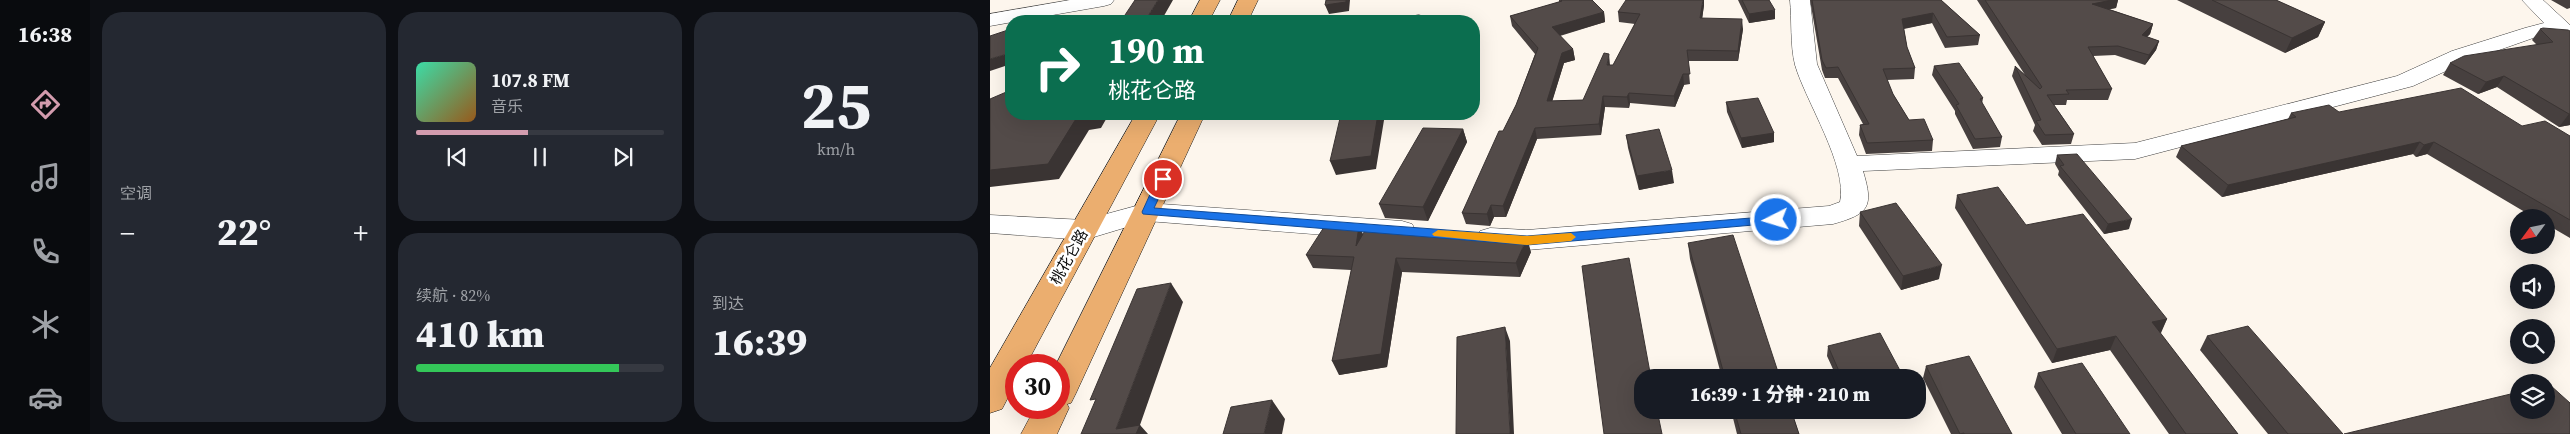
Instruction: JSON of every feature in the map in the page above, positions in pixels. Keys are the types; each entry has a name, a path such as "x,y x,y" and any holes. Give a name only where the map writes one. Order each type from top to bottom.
{"main road":[{"path":"1202,15 1210,0"},
{"path":"1241,15 1248,0"},
{"name":"桃花仑路","path":"990,399 1145,120"},
{"path":"1070,370 1191,120"},
{"path":"1039,434 1046,419"}],"street":[{"path":"1018,15 1104,0"},
{"path":"1469,236 1527,240 1833,215 1852,207 1856,191 1848,164 1806,64 1800,0"},
{"path":"2532,0 2564,32"},
{"path":"990,20 1005,17"},
{"path":"1848,164 2135,151 2405,81 2460,56 2532,32 2564,32"},
{"path":"990,224 1084,230 1147,212 1430,233"}],"building":[{"path":"1135,0 1158,0 1149,15 1125,15"},
{"path":"1326,0 1346,0 1346,2 1325,5"},
{"path":"1561,0 1592,0 1604,12 1552,27 1573,49 1562,53 1547,101 1583,100 1604,53 1609,54 1607,65 1613,65 1640,14 1618,12 1626,0 1703,0 1700,18 1742,19 1738,51 1687,50 1690,74 1683,74 1674,96 1629,93 1627,97 1603,96 1599,124 1535,128 1503,206 1491,205 1487,214 1462,213 1499,131 1503,131 1516,105 1538,48 1510,16"},
{"path":"1742,0 1769,0 1775,10 1749,14"},
{"path":"1812,0 1941,0 1980,35 1947,37 1933,13 1902,19 1907,47 1915,68 1883,69 1893,94 1909,120 1924,119 1933,140 1867,143 1860,125 1869,124 1838,67 1826,68 1822,60"},
{"path":"1985,0 2112,0 2092,4 2153,24 2142,35 2159,41 2149,55 2118,46 2088,47 2112,89 2066,90 2069,94 2047,95 2074,134 2045,135 2036,121 2041,120 2015,66 2040,89 2042,87"},
{"path":"2212,0 2276,0 2325,22 2292,38"},
{"path":"2540,29 2570,31 2570,114 2504,76 2486,82 2450,63 2464,56 2553,42"},
{"path":"1005,31 1005,55 990,59 990,36"},
{"path":"1959,63 1983,98 1980,99 2002,137 1975,139 1956,105 1959,104 1934,66"},
{"path":"2461,88 2522,126 2545,121 2570,136 2570,220 2555,211 2555,209 2551,209 2434,142 2424,145 2420,142 2228,185 2181,146 2296,117 2291,113 2329,105 2339,112"},
{"path":"1005,93 1005,120 1075,120 1048,164 990,170 990,99"},
{"path":"1758,98 1774,133 1741,138 1726,102"},
{"path":"1340,120 1377,120 1371,156 1330,161"},
{"path":"1423,128 1463,129 1423,207 1379,204"},
{"path":"1659,129 1672,170 1637,176 1626,135"},
{"path":"2077,154 2132,219 2108,224 2060,166 2064,165 2057,155"},
{"path":"1998,187 2026,225 2083,214 2167,319 2152,322 2238,434 2186,434 2116,336 2057,349 1957,195"},
{"path":"1896,203 1942,265 1903,276 1860,212"},
{"path":"1326,224 1359,226 1356,246 1367,227 1527,238 1516,263 1396,258 1381,354 1332,361 1354,257 1306,255"},
{"path":"1733,235 1777,369 1723,369 1688,243"},
{"path":"1629,258 1649,369 1634,369 1634,419 1659,419 1662,434 1604,434 1582,266"},
{"path":"1171,283 1116,429 1140,425 1136,434 1081,434 1096,399 1090,400 1137,289"},
{"path":"2248,326 2343,434 2288,434 2207,336"},
{"path":"1505,327 1510,434 1456,434 1457,337"},
{"path":"1880,333 1899,369 1838,369 1828,346"},
{"path":"1969,356 2012,434 1960,434 1926,366"},
{"path":"2082,363 2130,434 2076,434 2038,373"},
{"path":"2555,390 2570,403 2570,434 2344,434 2510,394 2510,419 2555,419"},
{"path":"1272,400 1264,434 1223,434 1231,407"},
{"path":"1737,419 1794,419 1799,434 1741,434"}],"slow traffic":[{"path":"1438,234 1527,240 1571,237"}],"route":[{"path":"1163,179 1147,212 1527,240 1776,220"}]}
